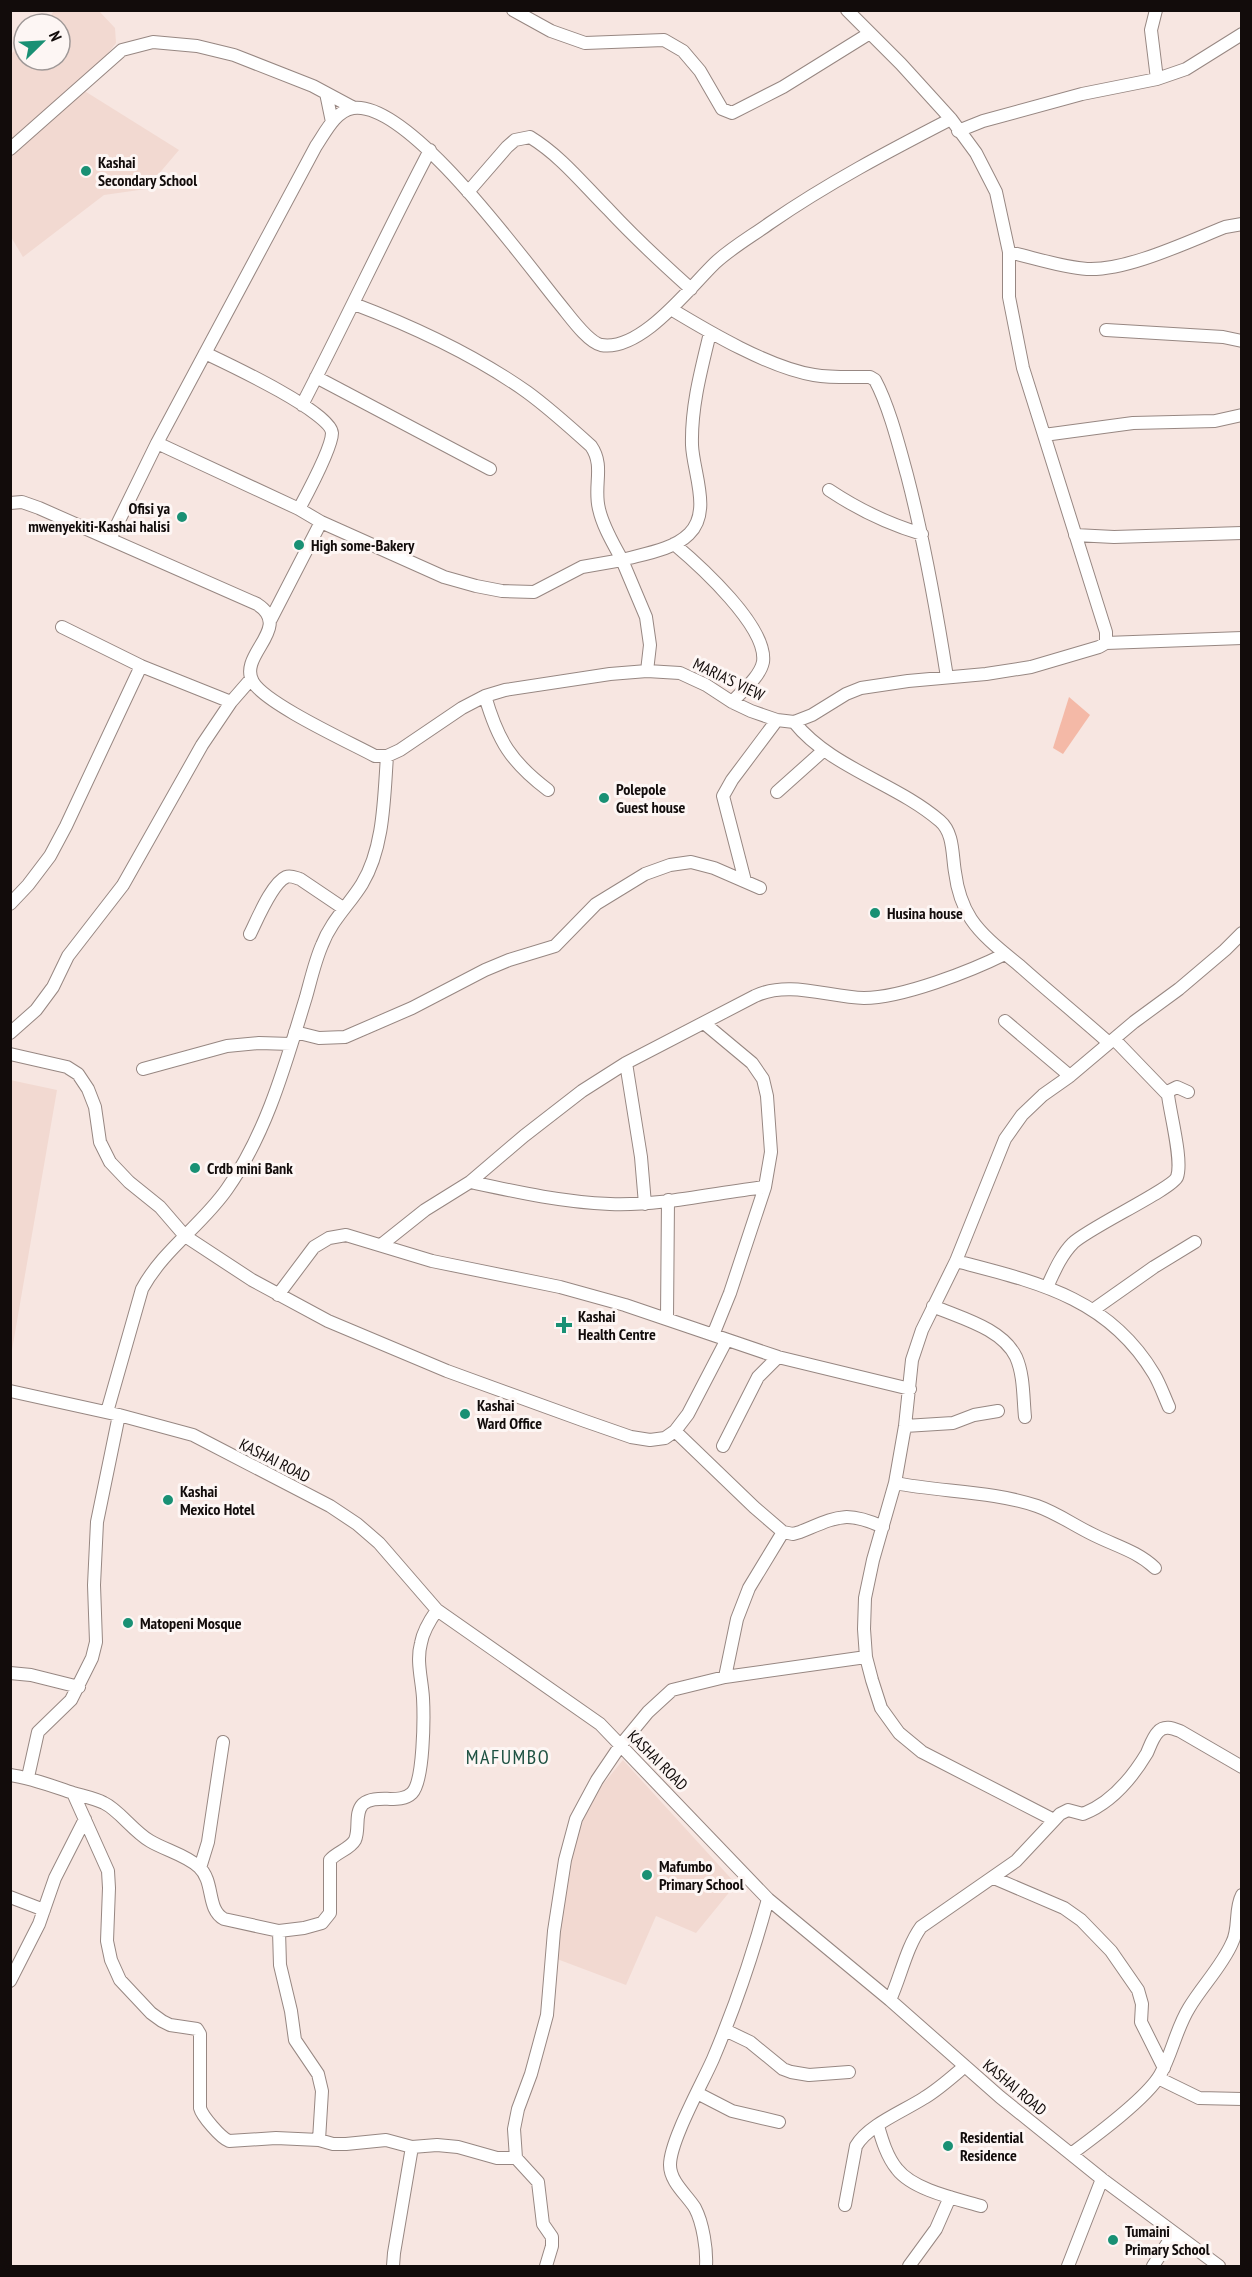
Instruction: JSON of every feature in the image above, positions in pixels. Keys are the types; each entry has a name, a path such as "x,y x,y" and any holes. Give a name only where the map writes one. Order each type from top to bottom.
{"street":[{"path":"513,10 551,31 585,43 664,40 683,51 700,71 722,109 732,113 783,87 870,33"},
{"path":"847,10 951,119 976,153 996,192 1010,252 1009,297 1023,368 1106,632 1106,643"},
{"path":"1156,10 1151,30 1157,79"},
{"path":"958,130 1082,94 1157,79 1186,69 1242,34"},
{"path":"10,149 122,50 153,42 197,46 234,55 274,69 354,108 371,111 398,126 430,150 468,192 583,332 599,345 617,345 640,335 671,309 717,262 786,212 871,161 951,119"},
{"path":"326,93 332,123"},
{"path":"110,539 157,443 316,146 332,123 344,112 354,108"},
{"path":"468,192 507,147 515,140 530,137 543,145 575,173 654,256 691,289"},
{"path":"302,405 354,304 375,255 430,150"},
{"path":"1010,252 1088,269 1106,268 1126,264 1225,227 1242,224"},
{"path":"354,304 414,328 496,372 527,392 591,446 597,454 599,463 598,506 603,523 646,617 650,645 647,671"},
{"path":"671,309 710,333 795,371 816,376 870,377 875,380 900,449 922,534 932,578 947,677"},
{"path":"1106,330 1223,337 1242,341"},
{"path":"157,443 299,509 321,522 444,577 502,591 534,592 582,567 621,560 674,544 689,534 697,523 701,503 692,448 692,422 710,333"},
{"path":"205,353 302,405 328,423 332,435 299,509"},
{"path":"316,378 490,469"},
{"path":"1044,435 1133,423 1215,421 1242,415"},
{"path":"829,490 890,525 922,534"},
{"path":"10,503 22,502 39,508 257,604 267,611 271,619"},
{"path":"28,1777 38,1732 72,1700 92,1658 96,1642 94,1585 97,1522 113,1413 142,1289 151,1272 227,1190 253,1147 293,1038 322,944 343,908 361,886 376,850 387,756 375,756 296,715 257,688 251,679 250,667 271,619 321,522"},
{"path":"1075,535 1114,537 1242,533"},
{"path":"674,544 698,563 737,606 750,624 763,651 763,663 760,670 732,702"},
{"path":"62,627 141,666 231,702"},
{"path":"1047,1287 1059,1263 1073,1243 1177,1179 1176,1144 1168,1095 1112,1041 1005,954 971,919 961,898 955,874 950,835 941,821 866,773 824,750 807,738 794,722 812,715 846,694 861,688 1031,667 1106,643 1242,638"},
{"path":"10,904 28,885 55,846 141,666"},
{"name":"MARIA'S VIEW","path":"387,756 485,696 505,690 610,674 647,671 680,674 706,685 732,702 777,720 794,722"},
{"path":"10,1033 36,1010 53,987 68,956 123,885 202,745 231,702 251,679"},
{"path":"485,696 498,734 508,752 519,766 548,790"},
{"path":"745,881 723,796 732,780 777,720"},
{"path":"777,792 824,750"},
{"path":"143,1069 227,1046 293,1038 345,1037 412,1008 485,970 555,946 596,904 645,874 670,865 691,861 714,868 760,888"},
{"path":"250,934 265,904 279,883 286,877 293,876 300,879 343,908"},
{"path":"1054,1820 922,1752 899,1733 881,1708 866,1657 864,1629 866,1598 895,1483 905,1426 912,1360 922,1330 956,1261 1005,1139 1022,1115 1042,1095 1070,1076 1179,989 1242,933"},
{"path":"381,1245 425,1210 470,1182 582,1090 626,1063 767,990 784,988 849,997 877,997 977,968 1005,954"},
{"path":"1005,1021 1070,1076"},
{"path":"704,1023 752,1063 763,1079 767,1096 771,1152 765,1188 730,1293 713,1335"},
{"path":"10,1054 66,1067 78,1074 88,1089 95,1107 100,1143 110,1162 129,1182 160,1207 185,1236 278,1295 328,1321 488,1387 631,1437 650,1440 665,1438 675,1431 688,1414 726,1341"},
{"path":"626,1063 641,1156 645,1204"},
{"path":"1168,1095 1169,1091 1177,1087 1188,1092"},
{"path":"470,1182 550,1199 611,1204 645,1204 765,1188"},
{"path":"667,1318 668,1200"},
{"path":"278,1295 305,1257 319,1242 346,1235 432,1261 560,1287 667,1318 726,1341 778,1357 910,1389"},
{"path":"1093,1310 1154,1267 1195,1242"},
{"path":"956,1261 1047,1287 1072,1297 1093,1310 1108,1321 1142,1358 1154,1374 1169,1407"},
{"path":"933,1306 983,1328 1008,1345 1016,1357 1022,1376 1025,1417"},
{"path":"723,1446 758,1377 778,1357"},
{"name":"KASHAI ROAD","path":"10,1391 113,1413 193,1435 330,1506 357,1524 379,1543 437,1610 600,1724 768,1899 1071,2154 1219,2266"},
{"path":"905,1426 953,1423 974,1415 998,1412"},
{"path":"675,1431 783,1532 793,1534 844,1516 863,1518 883,1527"},
{"path":"895,1483 1038,1506 1095,1536 1137,1553 1155,1568"},
{"path":"725,1677 736,1619 749,1588 783,1532"},
{"path":"10,1775 28,1777 104,1803 146,1839 167,1851 188,1859 200,1868 211,1888 214,1909 217,1915 225,1919 279,1931 322,1923 330,1913 330,1860 346,1849 355,1839 358,1816 364,1803 406,1797 413,1793 418,1780 422,1757 423,1698 419,1665 420,1644 437,1610"},
{"path":"546,2266 552,2246 552,2237 543,2224 538,2182 516,2158 514,2128 547,2015 554,1931 565,1860 576,1819 597,1780 620,1746 648,1712 672,1690 725,1677 866,1657"},
{"path":"10,1673 31,1675 80,1687"},
{"path":"890,2000 913,1939 921,1927 1016,1861 1054,1820 1068,1810 1083,1814 1113,1797 1146,1755 1157,1732 1163,1728 1168,1727 1180,1731 1242,1767"},
{"path":"200,1868 208,1842 223,1742"},
{"path":"74,1793 108,1871 110,1888 107,1941 111,1960 120,1980 151,2013 170,2025 193,2027 200,2034 200,2108 202,2116 224,2139 229,2141 276,2138 319,2140 333,2144 386,2140 412,2147 437,2145 458,2147 497,2158 516,2158"},
{"path":"10,1981 29,1945 55,1878 85,1819"},
{"path":"994,1878 1064,1908 1081,1920 1111,1951 1138,1990 1142,2004 1142,2022 1161,2073 1199,2098 1242,2099"},
{"path":"1071,2154 1113,2121 1161,2073 1184,2017 1233,1942 1236,1931 1236,1908 1242,1895"},
{"path":"10,1897 44,1910"},
{"path":"706,2266 696,2210 674,2180 670,2164 697,2092 725,2030 755,1948 768,1899"},
{"path":"279,1931 280,1965 296,2040 318,2074 322,2091 319,2140"},
{"path":"725,2030 750,2042 783,2069 791,2072 809,2075 849,2072"},
{"path":"845,2205 856,2146 865,2135 924,2098 965,2066"},
{"path":"697,2092 732,2111 779,2122"},
{"path":"878,2126 890,2157 903,2175 924,2187 981,2205"},
{"path":"393,2266 412,2147"},
{"path":"1068,2266 1102,2179"},
{"path":"909,2266 936,2229 950,2197"},
{"path":"1153,2266 1174,2233"}],"shaded area":[{"name":"Kashai Secondary School","path":"99,11 115,28 116,43 105,57 75,85 179,150 146,189 104,195 23,257 11,237 10,55 12,53 12,72 72,72 72,12 53,12"},
{"path":"1069,697 1090,715 1063,754 1053,748"},
{"path":"10,1080 57,1090 12,1350 10,1350"},
{"name":"Mafumbo Primary School","path":"623,1760 736,1884 696,1933 656,1916 626,1985 557,1959 566,1867 575,1818"}],"place":[{"name":"Kashai Secondary School","path":"86,171"},
{"name":"Ofisi ya mwenyekiti-Kashai halisi","path":"182,517"},
{"name":"High some-Bakery","path":"299,545"},
{"name":"Polepole Guest house","path":"604,798"},
{"name":"Husina house","path":"875,913"},
{"name":"Crdb mini Bank","path":"195,1168"},
{"name":"Kashai Health Centre","path":"564,1325"},
{"name":"Kashai Ward Office","path":"465,1414"},
{"name":"Kashai Mexico Hotel","path":"168,1500"},
{"name":"Matopeni Mosque","path":"128,1623"},
{"name":"Mafumbo Primary School","path":"647,1875"},
{"name":"Residential Residence","path":"948,2146"},
{"name":"Tumaini Primary School","path":"1113,2240"}],"district":[{"name":"MAFUMBO","path":"508,1757"}]}
